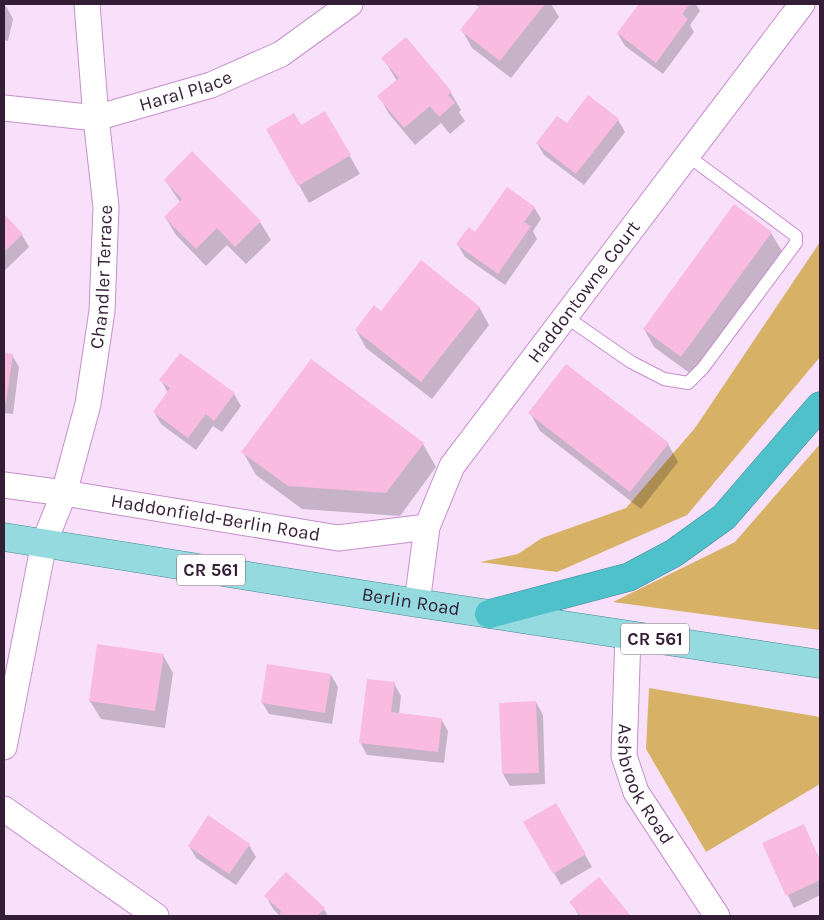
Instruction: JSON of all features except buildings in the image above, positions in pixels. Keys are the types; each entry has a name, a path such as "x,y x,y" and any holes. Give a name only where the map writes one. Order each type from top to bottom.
{"highway":[{"path":"489,614 629,577 674,553 724,517 820,406"}],"main road":[{"name":"Berlin Road","path":"4,538 820,664"}],"street":[{"name":"Chandler Terrace","path":"4,747 44,543 64,493 88,404 102,311 106,207 96,118 87,4"},
{"name":"Haral Place","path":"4,108 96,118 211,86 281,54 350,4"},
{"name":"Haddontowne Court","path":"417,603 427,527 452,466 802,4"},
{"name":"Haddonfield-Berlin Road","path":"4,485 64,493 338,538 427,527"},
{"name":"Ashbrook Road","path":"628,635 624,756 636,792 717,916"},
{"path":"4,809 156,916"}],"lane":[{"path":"566,317 632,362 664,379 688,383 702,368 796,243 796,236 688,156"}],"shaded area":[{"path":"820,242 820,357 687,515 557,572 480,562 518,554 542,538 626,508 695,428"},
{"path":"820,444 820,630 613,602 735,542"},
{"path":"649,688 820,717 820,784 706,852 646,749"}]}
